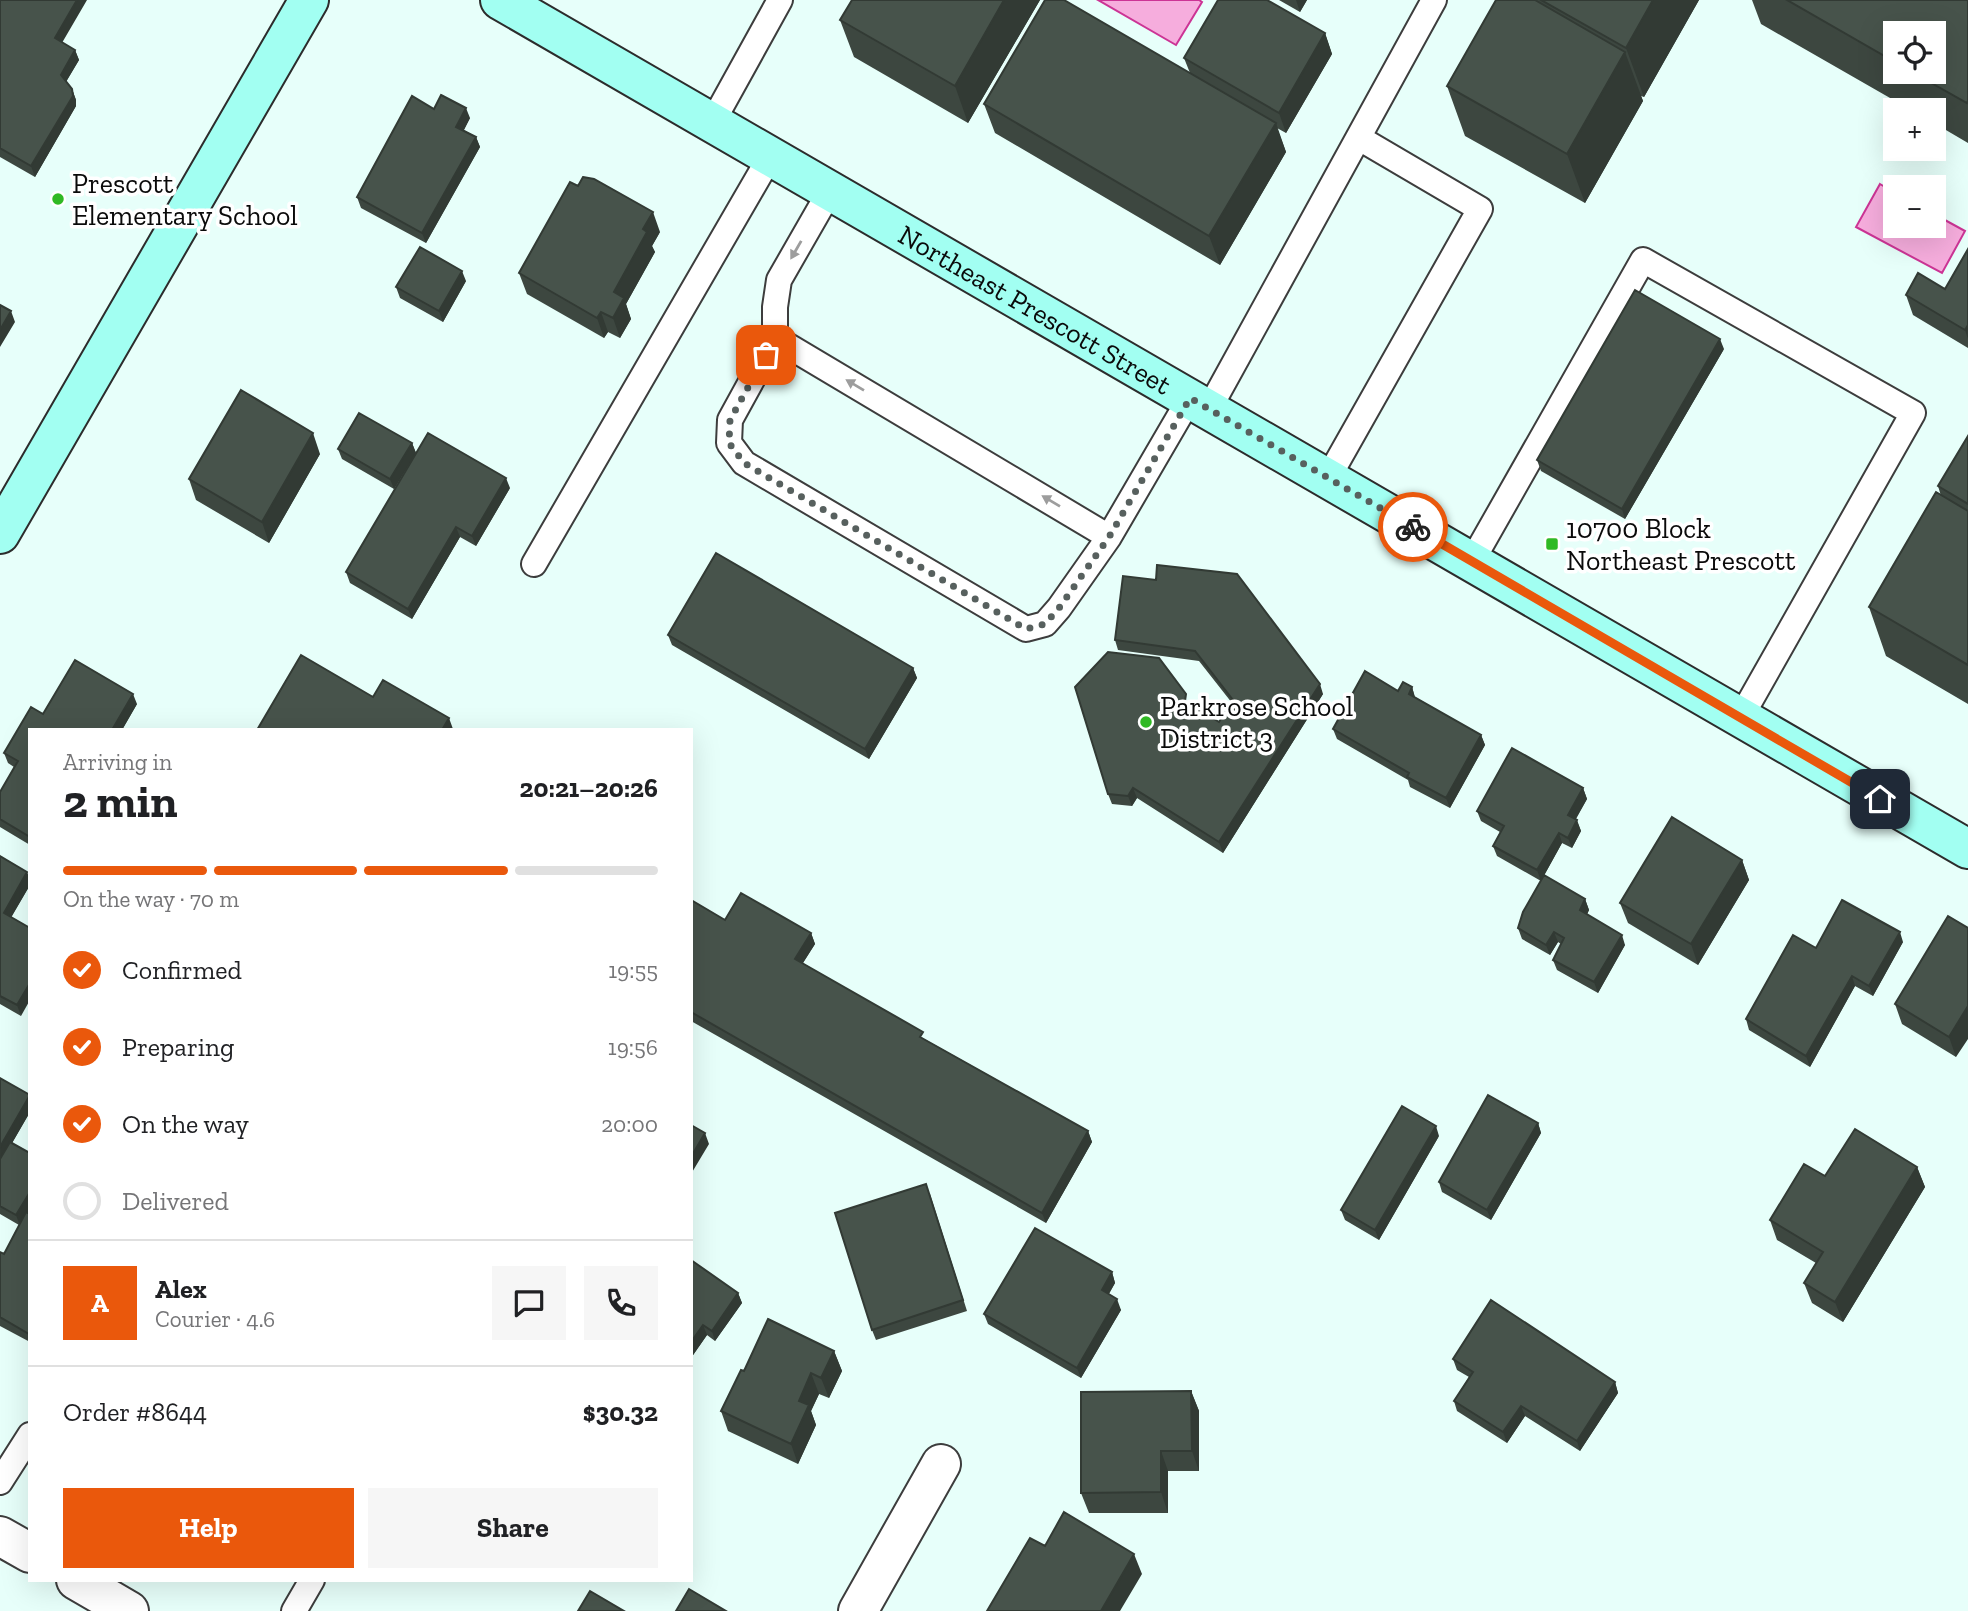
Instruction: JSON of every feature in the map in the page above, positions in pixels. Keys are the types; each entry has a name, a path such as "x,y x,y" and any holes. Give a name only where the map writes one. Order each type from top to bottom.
{"street":[{"path":"0,534 309,0"},
{"name":"Northeast Prescott Street","path":"500,0 1968,849"},
{"path":"858,1611 940,1464"},
{"path":"0,1536 28,1552"},
{"path":"79,1582 129,1611"}],"lane":[{"path":"712,123 780,0"},
{"path":"830,191 779,279 775,338 730,420 729,443 744,463 1026,629 1045,624 1059,608 1200,404 1359,138 1434,0"},
{"path":"1328,478 1480,209 1359,138"},
{"path":"534,564 770,157"},
{"path":"1472,561 1643,260 1913,413 1741,717"},
{"path":"775,338 1109,537"},
{"path":"0,1482 28,1438"},
{"path":"294,1611 311,1582"}],"shaded area":[{"path":"1098,0 1199,0 1202,2 1176,45"},
{"path":"1880,184 1883,186 1883,238 1946,238 1946,221 1965,231 1942,273 1856,227"}],"building":[{"path":"0,0 77,0 55,38 75,50 61,75 72,89 73,96 31,166 0,148"},
{"path":"852,0 1004,0 955,86 840,20"},
{"path":"1045,0 1064,0 1276,123 1209,236 984,104"},
{"path":"1218,0 1267,0 1325,33 1279,113 1184,58"},
{"path":"1496,0 1535,0 1625,52 1567,154 1447,86"},
{"path":"1541,0 1653,0 1626,48"},
{"path":"1787,0 1968,0 1967,103 1933,84 1946,84 1946,21 1883,21 1883,55"},
{"path":"441,95 466,108 456,127 476,137 422,233 357,197 412,96 434,109"},
{"path":"583,177 594,179 653,212 643,229 647,232 614,292 624,298 613,318 601,312 597,318 519,273 570,182 578,186"},
{"path":"420,247 462,271 439,311 396,287"},
{"path":"1968,249 1968,325 1965,330 1906,295 1918,273 1945,289"},
{"path":"1635,290 1720,339 1622,509 1537,460"},
{"path":"0,305 11,311 0,330"},
{"path":"241,390 313,433 262,522 189,479"},
{"path":"359,413 412,443 390,479 338,449"},
{"path":"428,433 506,478 472,536 456,527 408,609 346,572"},
{"path":"1968,436 1968,504 1938,486"},
{"path":"1936,492 1968,511 1968,665 1869,607"},
{"path":"716,553 913,668 865,749 668,635"},
{"name":"Parkrose School District 3","path":"1157,565 1237,574 1320,684 1219,842 1133,788 1128,796 1108,794 1075,687 1108,652 1159,658 1186,694 1185,701 1219,722 1233,700 1195,651 1115,640 1123,576 1156,580"},
{"path":"301,655 373,697 383,680 449,718 443,728 258,728"},
{"path":"75,660 133,694 113,728 28,728 28,836 0,819 0,792 18,761 4,753 31,707 43,714"},
{"path":"1365,671 1398,691 1403,682 1412,687 1409,694 1481,735 1446,798 1407,777 1409,773 1333,729"},
{"path":"1512,748 1583,788 1568,815 1577,820 1568,838 1559,833 1537,870 1493,846 1504,826 1477,811"},
{"path":"1672,817 1742,860 1691,944 1620,903"},
{"path":"0,856 27,872 4,913 28,927 28,986 17,1005 0,996"},
{"path":"1544,875 1585,899 1580,910 1622,935 1594,982 1553,960 1564,938 1554,932 1546,945 1518,928 1523,912"},
{"path":"741,893 811,933 795,959 923,1032 920,1037 1088,1131 1042,1213 693,1013 693,901 725,920"},
{"path":"1842,900 1900,932 1869,986 1852,976 1806,1056 1746,1019 1793,935 1816,948"},
{"path":"1948,916 1968,928 1968,1006 1949,1037 1895,1004"},
{"path":"0,1078 28,1094 28,1098 0,1147"},
{"path":"1488,1095 1538,1123 1487,1210 1439,1182"},
{"path":"1402,1106 1436,1126 1375,1230 1341,1210"},
{"path":"693,1126 705,1133 693,1154"},
{"path":"1855,1129 1917,1167 1835,1302 1804,1283 1823,1252 1770,1220 1804,1164 1825,1176"},
{"path":"10,1142 28,1152 28,1195 16,1215 0,1206 0,1159"},
{"path":"926,1184 963,1300 872,1330 835,1213"},
{"path":"26,1212 28,1213 28,1333 0,1317 0,1252 4,1254"},
{"path":"1035,1228 1112,1272 1102,1290 1117,1299 1077,1368 984,1314"},
{"path":"693,1261 738,1293 712,1331 703,1325 693,1339"},
{"path":"1491,1300 1615,1382 1577,1441 1521,1406 1503,1432 1454,1401 1473,1372 1453,1359"},
{"path":"768,1319 834,1351 821,1378 811,1373 799,1401 809,1405 791,1444 721,1411 741,1370 744,1371"},
{"path":"1191,1391 1192,1451 1161,1451 1161,1492 1081,1493 1081,1392"},
{"path":"1064,1512 1134,1554 1101,1611 987,1611 1030,1538 1045,1546"},
{"path":"689,1589 726,1611 676,1611"},
{"path":"590,1591 624,1611 578,1611"}],"way so far":[{"path":"766,355 730,420 729,443 744,463 1026,629 1045,624 1059,608 1109,537 1190,398 1413,527"}],"place":[{"name":"Prescott Elementary School","path":"58,199"},
{"name":"10700 Block Northeast Prescott","path":"1552,544"},
{"name":"Parkrose School District 3","path":"1146,722"}],"route":[{"path":"1413,527 1880,799"}]}
